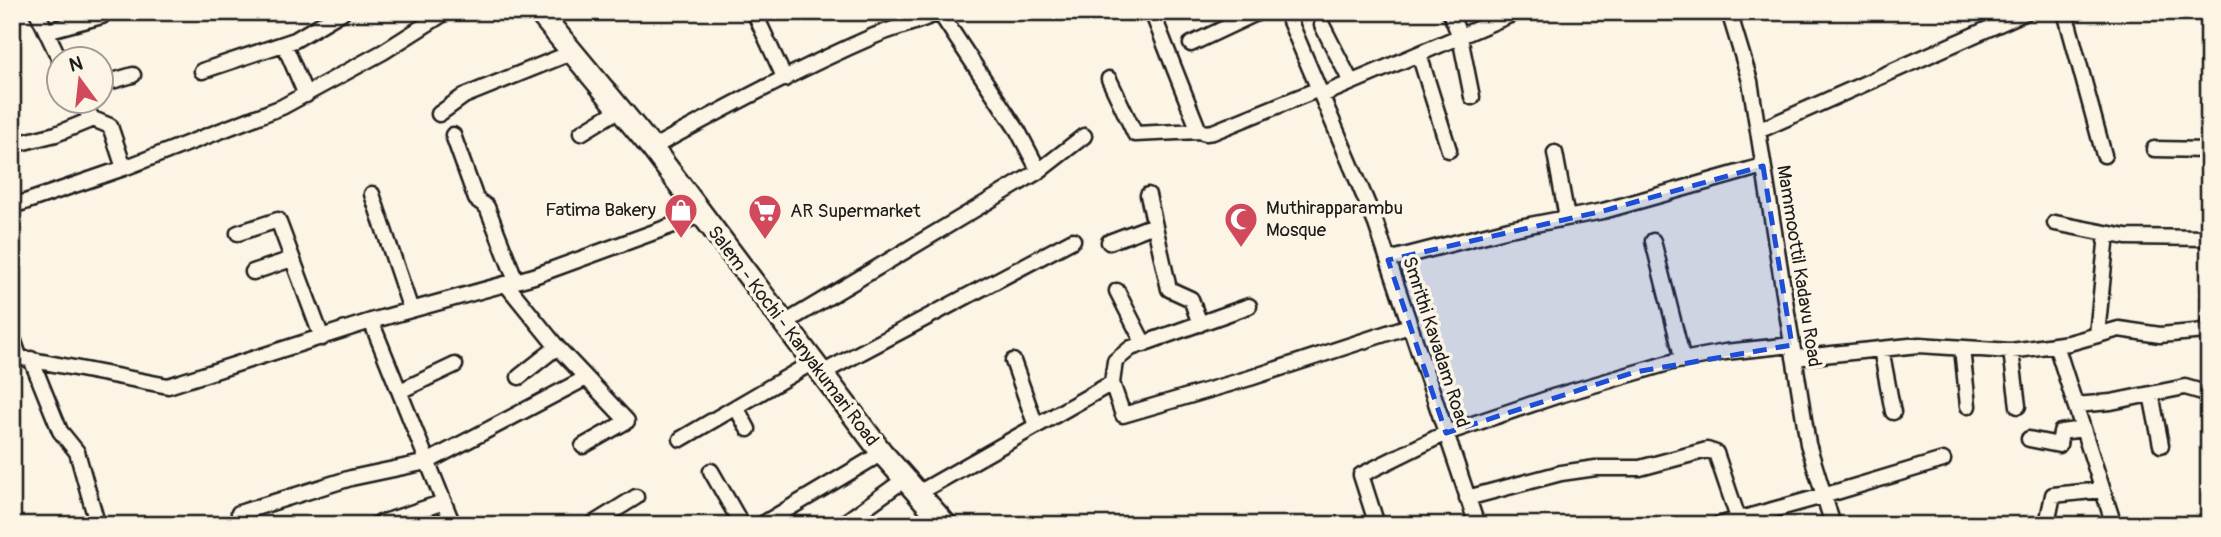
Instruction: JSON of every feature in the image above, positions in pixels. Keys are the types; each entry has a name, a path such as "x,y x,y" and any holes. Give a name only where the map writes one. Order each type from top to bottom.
{"main road":[{"name":"Salem - Kochi - Kanyakumari Road","path":"547,14 572,52 652,148 881,453 946,525"}],"street":[{"path":"37,12 53,46"},
{"path":"202,71 284,44 319,18 342,12"},
{"path":"22,203 124,168 282,107 383,52 446,12"},
{"path":"754,12 785,79"},
{"path":"652,148 752,94 916,17 940,12 1018,131 1039,171"},
{"path":"1152,12 1199,131"},
{"path":"1191,44 1259,12"},
{"name":"Smrithi Kavadam Road","path":"1286,12 1376,224 1477,525"},
{"path":"1450,12 1460,37 1472,97"},
{"path":"1109,79 1135,134 1213,132 1351,82 1517,12"},
{"name":"Mammoottil Kadavu Road","path":"1728,12 1750,81 1808,444 1833,525"},
{"path":"1758,131 2026,12"},
{"path":"2065,12 2104,155"},
{"path":"46,31 102,16"},
{"path":"1322,24 1351,82"},
{"path":"284,44 306,95"},
{"path":"439,114 464,96 572,52"},
{"path":"1419,54 1449,150"},
{"path":"116,80 133,75"},
{"path":"581,133 620,109"},
{"path":"91,116 110,126 124,168"},
{"path":"12,145 56,134 93,119"},
{"path":"453,135 476,199 487,207 511,282 557,347 627,421 583,446"},
{"path":"783,324 1039,171 1084,136"},
{"path":"2154,149 2209,150"},
{"path":"1555,153 1567,218"},
{"path":"1388,260 1509,229 1603,211 1763,166"},
{"path":"372,194 411,310"},
{"path":"1148,195 1169,289 1191,299 1200,324"},
{"path":"21,357 168,386 371,321 511,282 701,215"},
{"path":"238,233 278,220 321,338"},
{"path":"2055,223 2126,237 2209,238"},
{"path":"1109,242 1154,225"},
{"path":"2097,335 2107,234"},
{"path":"681,439 736,407 1073,240"},
{"path":"1653,241 1683,360"},
{"path":"253,272 292,259"},
{"path":"1117,291 1144,344"},
{"path":"1249,306 1130,348 1115,361 1112,383 1123,415 1250,378 1409,326"},
{"path":"371,321 453,525"},
{"path":"1377,525 1361,475 1446,433 1556,396 1683,360 1725,352 1881,349 1919,345 2011,352 2056,345 2119,329 2160,335 2205,331 2209,322"},
{"path":"12,336 60,431 77,452 97,523"},
{"path":"2056,345 2113,525"},
{"path":"519,377 557,347"},
{"path":"1962,348 1968,406"},
{"path":"1881,349 1893,412"},
{"path":"2011,352 2018,406"},
{"path":"1013,361 1036,426"},
{"path":"400,391 455,365"},
{"path":"239,513 351,478 427,462 586,378"},
{"path":"844,523 911,486 1036,426 1112,383"},
{"path":"2075,405 2111,402 2185,387 2209,394"},
{"path":"2151,394 2161,445"},
{"path":"736,407 748,429"},
{"path":"2029,439 2059,445 2061,432 2082,429"},
{"path":"1467,498 1561,473 1596,468 1640,468 1707,450 1716,453 1738,518"},
{"path":"761,525 881,453"},
{"path":"1718,525 1943,460"},
{"path":"711,471 742,525"},
{"path":"2049,514 2053,495 2102,490"},
{"path":"591,525 636,497"},
{"path":"375,525 444,502"}],"highlighted area":[{"path":"1763,166 1792,345 1635,372 1446,433 1388,260 1603,211"}],"place":[{"name":"Fatima Bakery","path":"681,240"},
{"name":"AR Supermarket","path":"765,241"},
{"name":"Muthirapparambu Mosque","path":"1241,249"}]}
